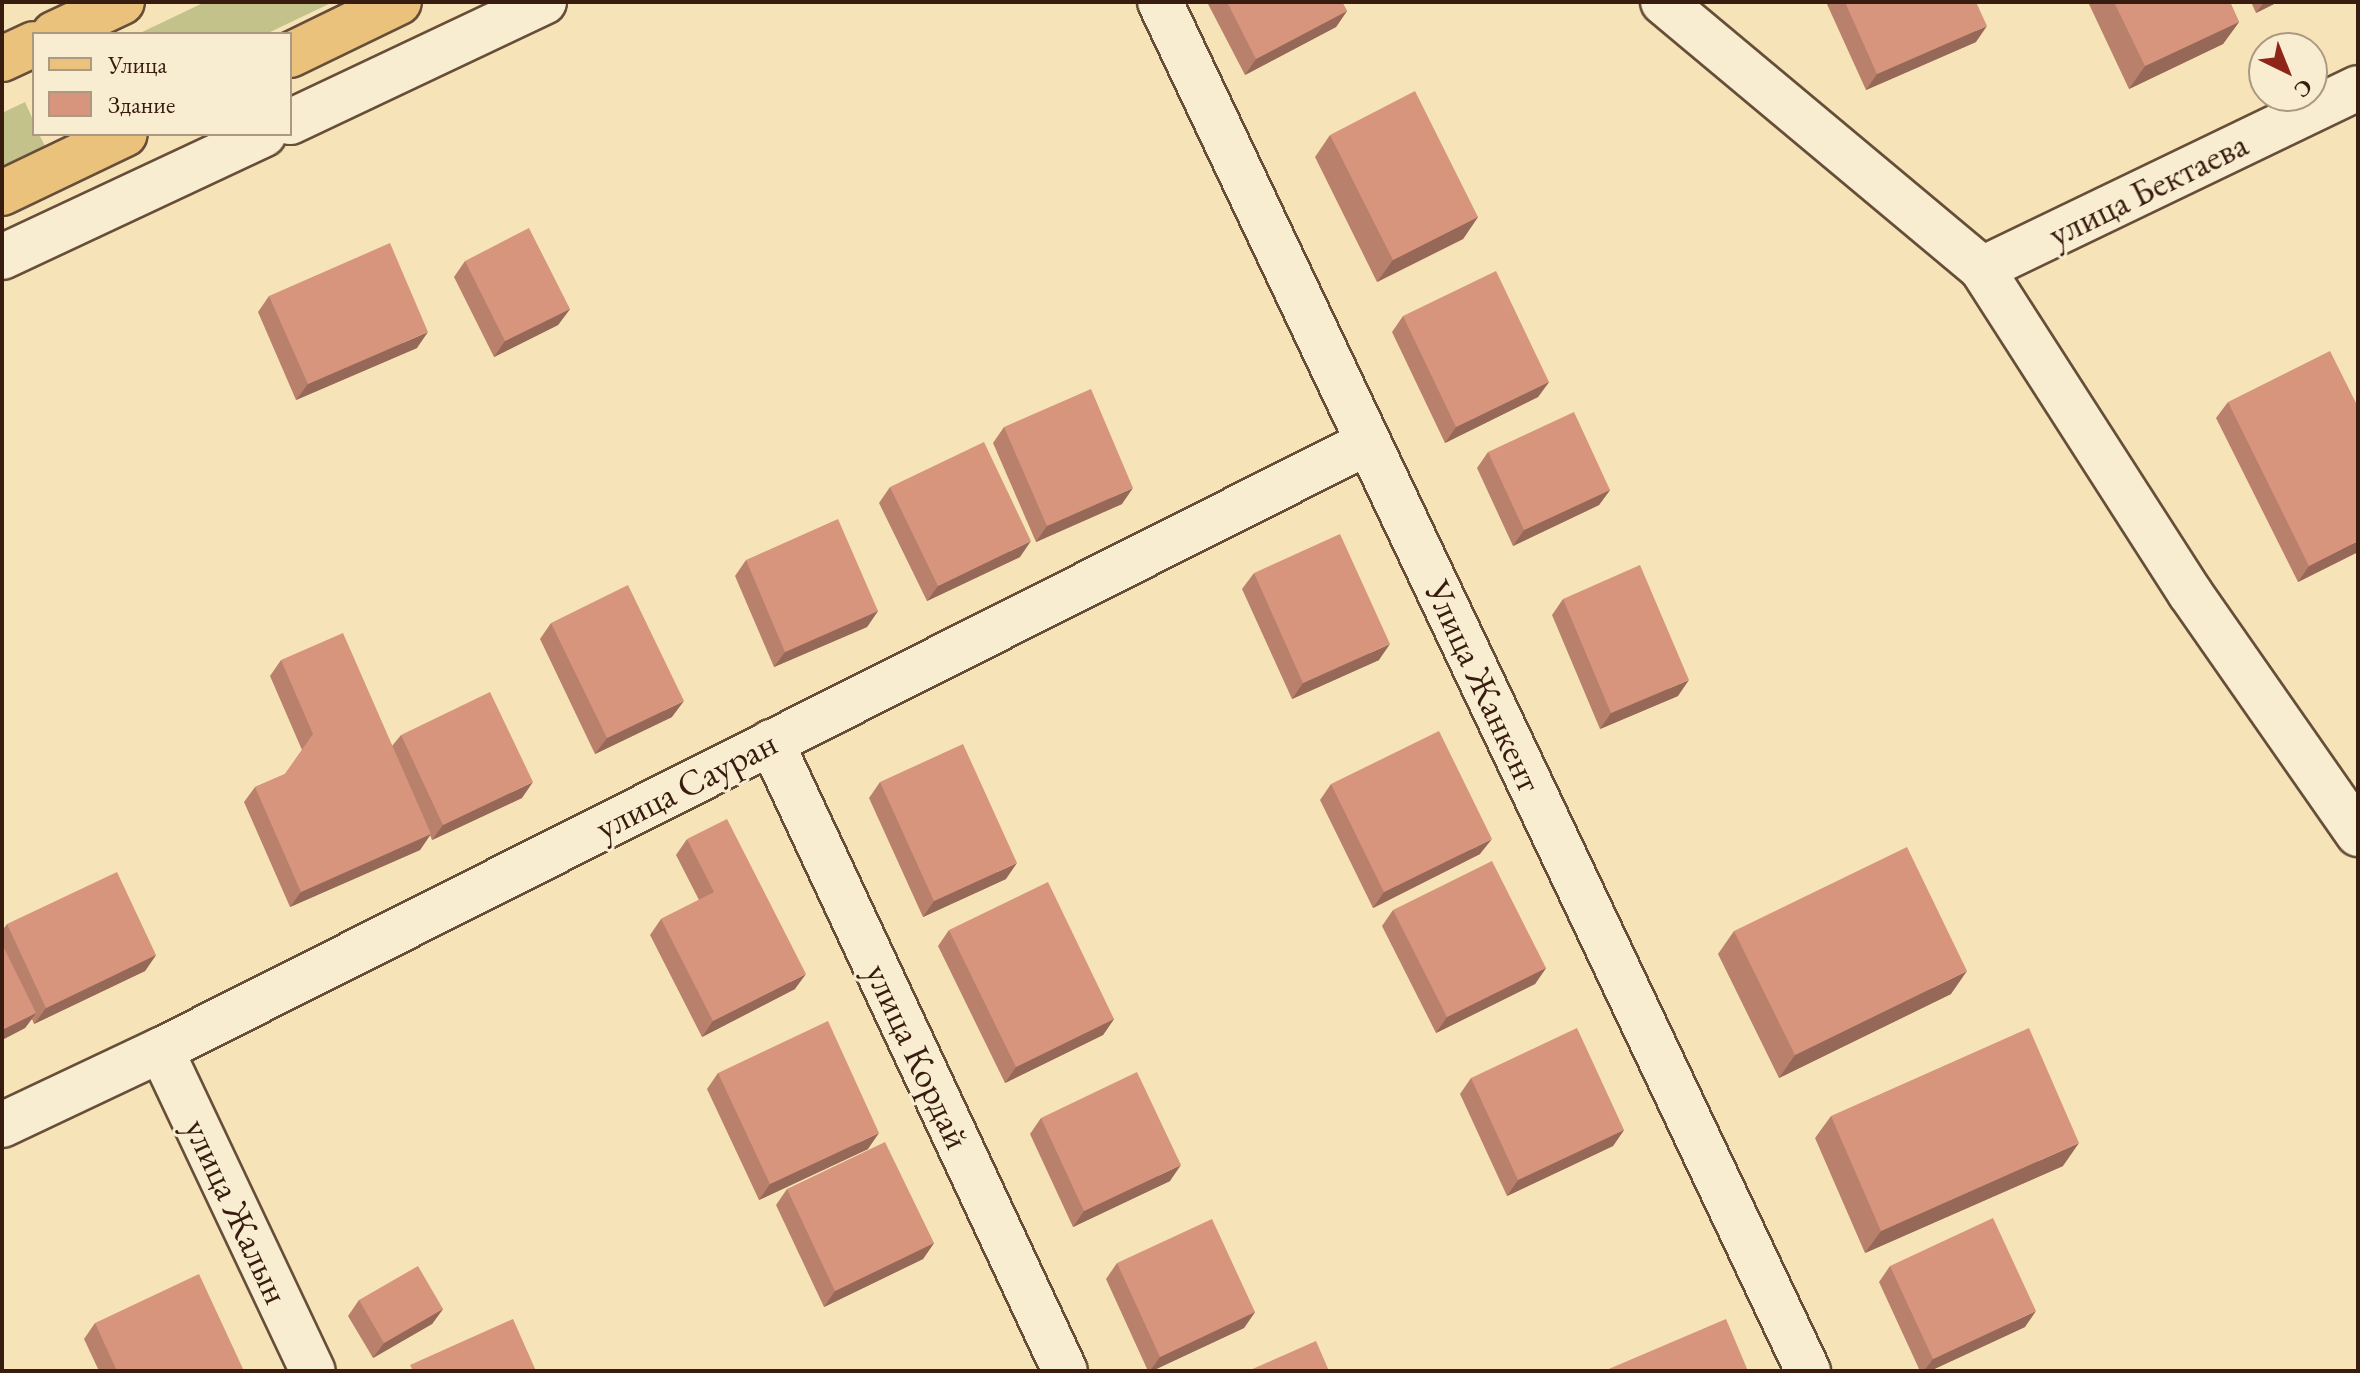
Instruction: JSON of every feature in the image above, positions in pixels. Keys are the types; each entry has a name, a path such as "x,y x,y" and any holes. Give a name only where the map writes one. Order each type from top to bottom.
{"main road":[{"path":"58,32 122,2"},
{"path":"292,54 399,2"},
{"path":"2,59 32,45"},
{"path":"2,193 101,139"}],"street":[{"path":"292,121 544,2"},
{"name":"Улица Жанкент","path":"1160,2 1808,1371"},
{"path":"1663,2 1982,269 2190,593 2358,834"},
{"name":"улица Бектаева","path":"1982,269 2358,88"},
{"path":"2,257 260,136"},
{"name":"улица Сауран","path":"2,1125 161,1050 1369,442"},
{"name":"улица Кордай","path":"771,742 1065,1371"},
{"name":"улица Жалын","path":"161,1050 313,1371"}],"shaded area":[{"path":"205,2 333,2 270,32 142,32"},
{"path":"25,102 32,118 32,136 40,136 45,146 2,166 2,113"}],"building":[{"path":"1227,2 1342,2 1347,11 1256,59"},
{"path":"1845,2 1976,2 1987,26 1877,74"},
{"path":"2114,2 2230,2 2239,22 2145,66"},
{"path":"1415,91 1478,217 1393,260 1330,135"},
{"path":"529,228 570,309 505,341 465,261"},
{"path":"390,243 428,332 308,384 269,296"},
{"path":"1496,271 1549,382 1456,427 1403,316"},
{"path":"2330,351 2358,407 2358,541 2309,566 2228,402"},
{"path":"1091,389 1133,488 1047,526 1004,427"},
{"path":"1574,412 1610,490 1524,530 1488,452"},
{"path":"984,442 1031,541 938,586 890,487"},
{"path":"838,519 878,611 785,652 746,560"},
{"path":"1340,534 1390,644 1303,683 1254,573"},
{"path":"1640,565 1689,680 1611,713 1563,599"},
{"path":"628,585 684,701 607,738 551,623"},
{"path":"343,633 431,834 301,892 255,787 285,774 313,734 281,660"},
{"path":"490,692 533,782 443,825 401,735"},
{"path":"1439,731 1492,839 1384,892 1331,784"},
{"path":"963,744 1017,863 934,901 880,782"},
{"path":"727,819 806,974 713,1021 661,919 714,892 687,839"},
{"path":"1907,847 1967,971 1795,1055 1734,931"},
{"path":"1492,861 1546,968 1447,1017 1393,910"},
{"path":"117,872 156,955 46,1008 7,924"},
{"path":"1048,882 1114,1019 1016,1067 949,930"},
{"path":"2,944 36,1013 2,1030"},
{"path":"828,1021 879,1133 770,1184 718,1073"},
{"path":"1577,1028 1624,1130 1518,1180 1471,1078"},
{"path":"2029,1028 2079,1143 1881,1231 1831,1116"},
{"path":"1137,1072 1181,1165 1084,1211 1041,1118"},
{"path":"885,1142 934,1243 835,1291 787,1189"},
{"path":"1993,1218 2036,1311 1933,1359 1890,1266"},
{"path":"1212,1219 1255,1312 1160,1357 1117,1263"},
{"path":"418,1266 443,1309 384,1343 359,1300"},
{"path":"199,1274 244,1371 117,1371 95,1323"},
{"path":"513,1319 536,1371 413,1371 410,1365"},
{"path":"1726,1319 1748,1371 1604,1371"},
{"path":"1316,1341 1329,1371 1248,1371"}]}
